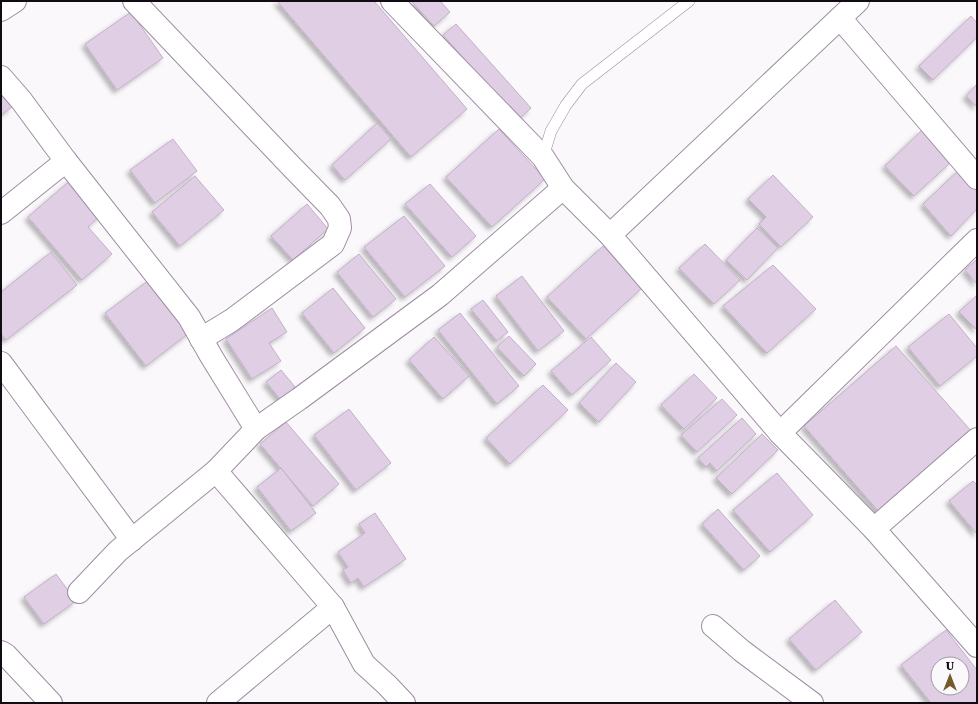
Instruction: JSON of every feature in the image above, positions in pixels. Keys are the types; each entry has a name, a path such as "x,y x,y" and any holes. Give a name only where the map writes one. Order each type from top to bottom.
{"street":[{"path":"1,10 15,1"},
{"path":"134,1 330,206 339,219 340,228 333,244 232,320 201,339"},
{"path":"392,1 543,157 563,188 610,235 780,433 874,529 977,646"},
{"path":"610,235 858,1"},
{"path":"840,18 977,178"},
{"path":"1,77 21,100 66,161 188,317 256,429"},
{"path":"1,213 66,161"},
{"path":"79,592 118,551 216,471 256,429 440,295 563,188"},
{"path":"780,433 977,240"},
{"path":"1,362 132,540"},
{"path":"874,529 977,439"},
{"path":"216,471 332,606 364,664 404,703"},
{"path":"218,703 332,606"},
{"path":"712,626 742,651 812,703"},
{"path":"1,652 6,655 51,703"}],"lane":[{"path":"543,157 551,131 566,105 582,84 689,1"}],"building":[{"path":"277,1 374,1 467,109 411,157"},
{"path":"411,1 440,1 450,12 434,26"},
{"path":"131,12 163,58 117,90 85,44"},
{"path":"971,16 977,23 977,37 933,80 919,66"},
{"path":"456,24 531,108 518,120 443,35"},
{"path":"977,84 977,107 966,96"},
{"path":"1,92 12,107 1,115"},
{"path":"377,123 391,139 345,180 332,165"},
{"path":"499,129 545,179 492,227 446,177"},
{"path":"922,130 950,163 914,196 885,166"},
{"path":"173,139 197,171 155,203 130,170"},
{"path":"960,169 977,189 977,209 951,236 923,204"},
{"path":"773,175 813,217 781,247 759,224 766,217 748,199"},
{"path":"195,176 224,210 180,246 152,212"},
{"path":"73,178 103,213 88,227 112,254 82,280 28,217"},
{"path":"430,184 476,236 452,257 405,204"},
{"path":"307,204 328,229 293,260 271,236"},
{"path":"404,216 445,266 405,297 364,247"},
{"path":"757,228 778,248 747,280 726,260"},
{"path":"705,244 740,280 714,304 679,268"},
{"path":"603,246 642,288 586,339 547,297"},
{"path":"51,252 77,285 6,340 1,334 1,292"},
{"path":"359,254 396,299 373,317 337,272"},
{"path":"977,259 977,284 965,270"},
{"path":"773,265 816,309 767,353 723,306"},
{"path":"522,276 564,331 538,351 496,296"},
{"path":"149,280 190,332 146,366 105,313"},
{"path":"333,288 365,328 334,353 302,313"},
{"path":"977,295 977,330 959,312"},
{"path":"483,300 508,332 497,341 471,309"},
{"path":"272,308 287,332 269,343 281,361 252,379 226,339"},
{"path":"460,313 519,386 497,404 438,330"},
{"path":"949,314 977,348 977,356 940,386 908,347"},
{"path":"509,336 536,364 524,376 497,347"},
{"path":"434,337 469,376 443,399 409,360"},
{"path":"591,337 611,360 572,395 551,371"},
{"path":"896,346 973,433 880,513 804,426"},
{"path":"616,363 636,382 599,422 579,403"},
{"path":"281,370 300,393 285,405 266,382"},
{"path":"694,374 717,398 684,429 661,405"},
{"path":"543,385 568,410 510,464 486,438"},
{"path":"722,399 737,415 697,452 681,435"},
{"path":"349,409 391,463 356,490 314,435"},
{"path":"742,418 756,434 717,471 710,463 706,467 698,458"},
{"path":"286,422 339,484 313,506 260,444"},
{"path":"762,434 778,450 732,494 716,478"},
{"path":"281,468 316,513 291,531 257,487"},
{"path":"777,473 813,515 770,552 733,510"},
{"path":"973,481 977,485 977,534 949,501"},
{"path":"718,509 760,556 744,570 702,524"},
{"path":"375,513 406,559 364,587 358,578 351,583 343,570 348,567 338,552 365,533 359,524"},
{"path":"56,574 76,601 44,624 24,597"},
{"path":"835,600 862,632 816,670 789,639"},
{"path":"946,630 966,656 930,656 930,696 970,696 970,661 977,670 977,703 931,703 901,665"}]}
